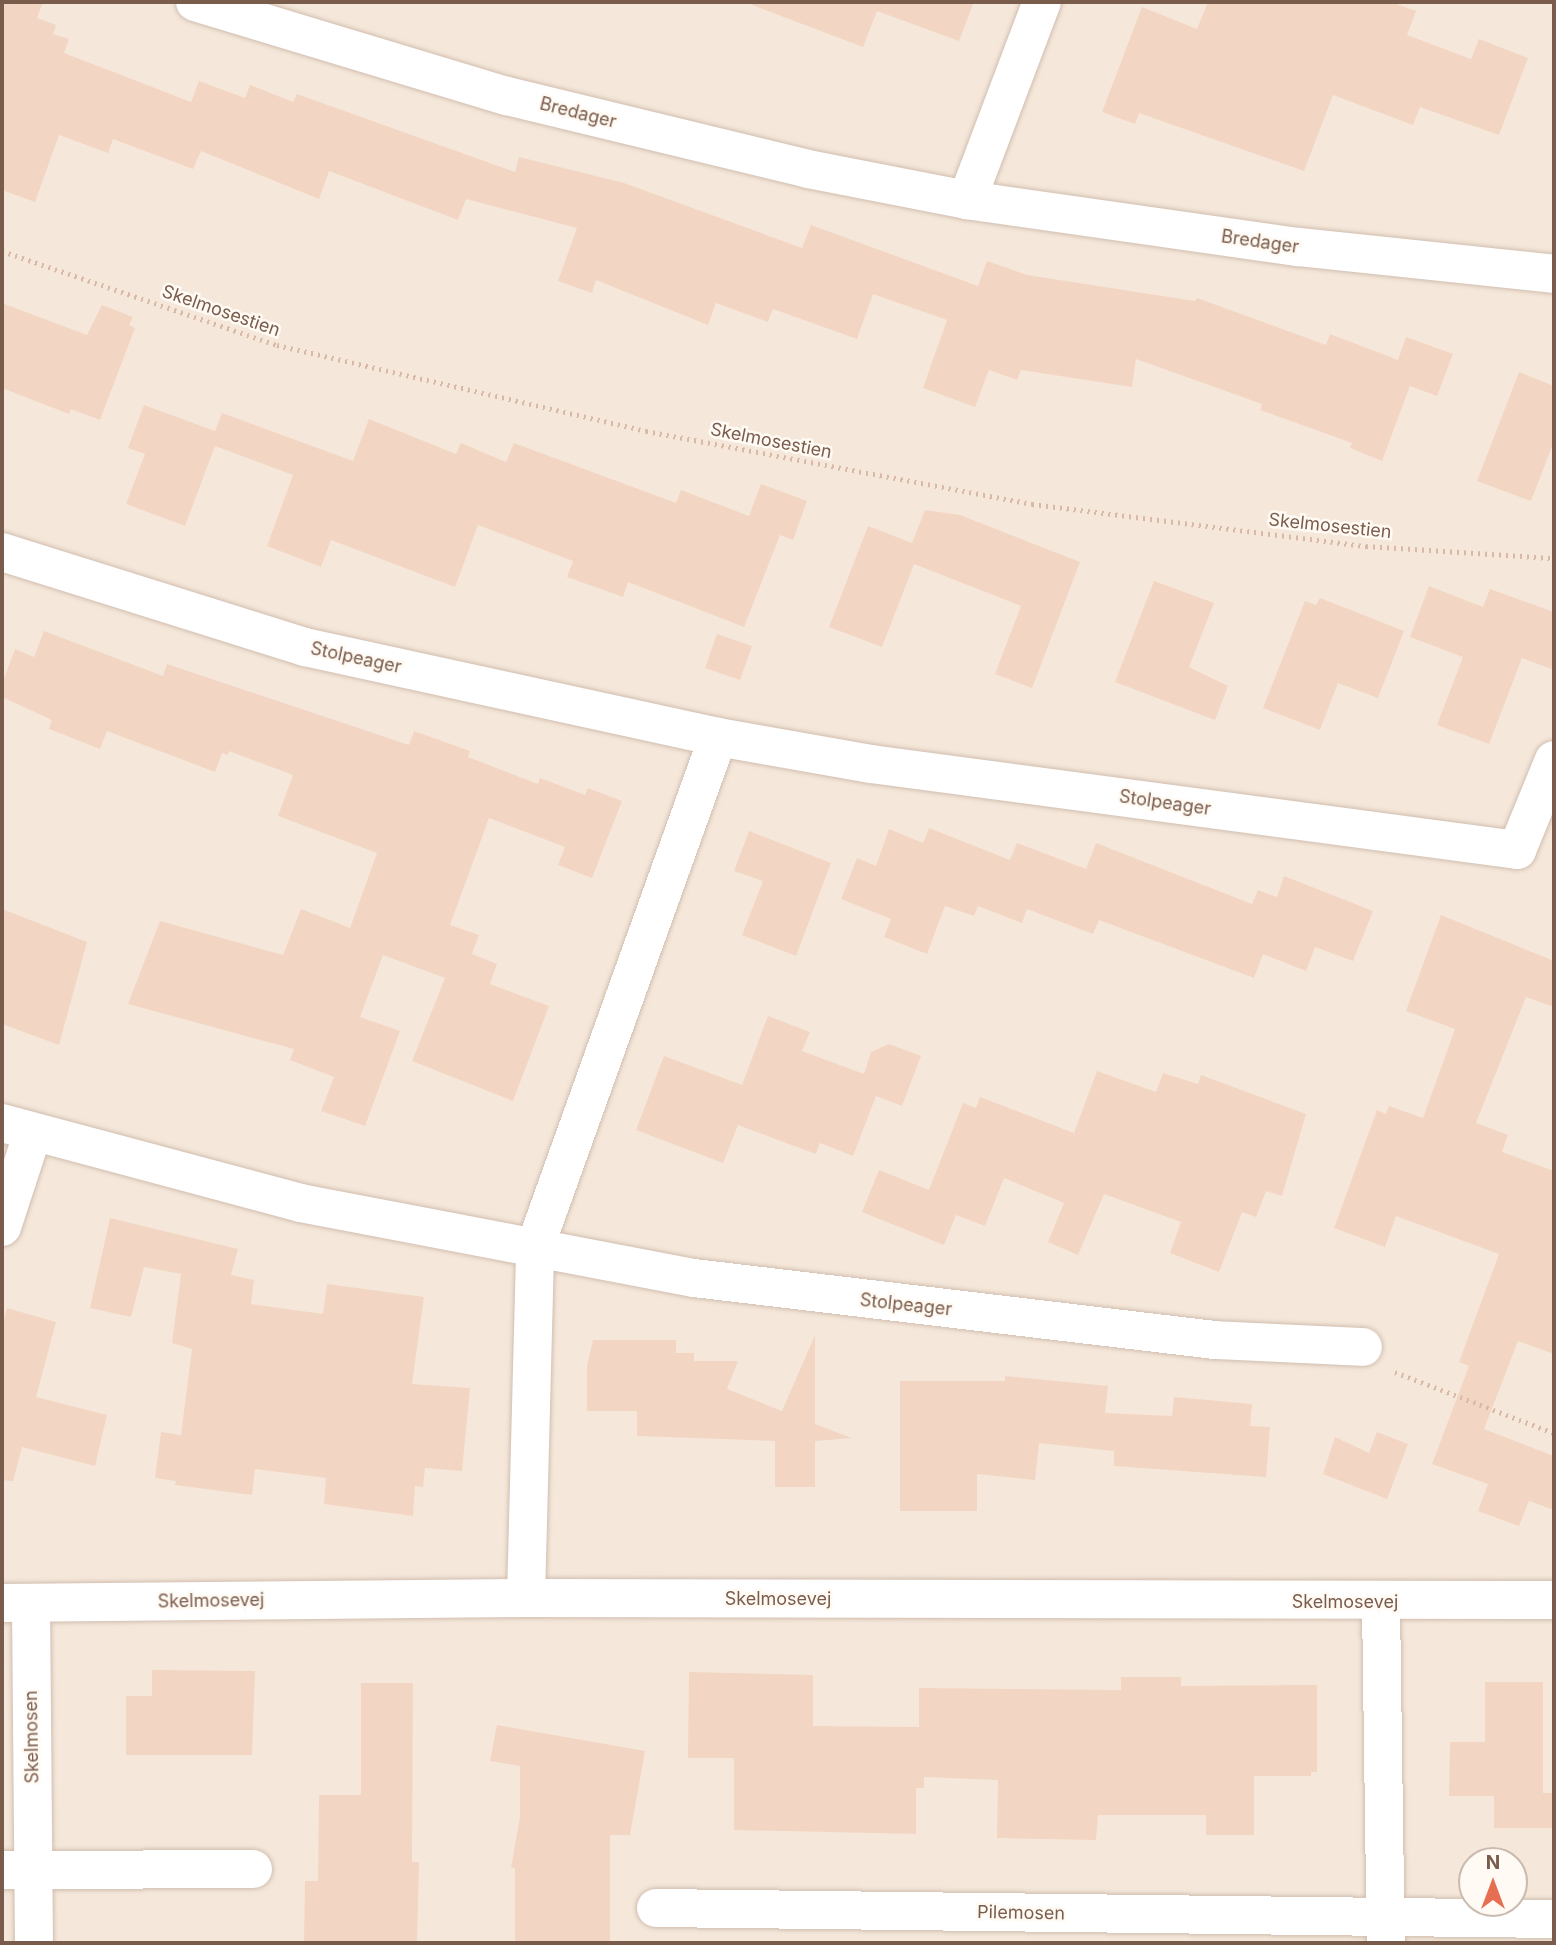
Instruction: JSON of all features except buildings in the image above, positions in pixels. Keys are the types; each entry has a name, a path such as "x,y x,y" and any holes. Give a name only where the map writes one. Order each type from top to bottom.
{"street":[{"name":"Bredager","path":"195,2 507,96 808,169 968,200 1299,247 1554,274"},
{"path":"968,200 1042,2"},
{"name":"Stolpeager","path":"2,552 305,647 718,737 871,764 1517,850 1554,760"},
{"path":"526,1598 535,1247 718,737"},
{"name":"Stolpeager","path":"2,1227 17,1127 300,1203 535,1247 818,1295 1215,1340 1363,1347"},
{"name":"Skelmosevej","path":"16,1603 526,1598 1381,1603 1554,1600"},
{"name":"Skelmosen","path":"16,1603 18,1870 34,1943"},
{"path":"1381,1603 1386,1930"},
{"path":"18,1870 253,1869"},
{"name":"Pilemosen","path":"656,1908 1386,1930 1554,1919"}],"path":[{"name":"Skelmosestien","path":"2,251 277,345 646,431 1032,504 1366,546 1554,558"},
{"path":"1363,1347 1380,1366 1554,1433"}],"shaded area":[{"path":"2,2 1554,2 1554,1943 2,1943"}]}
